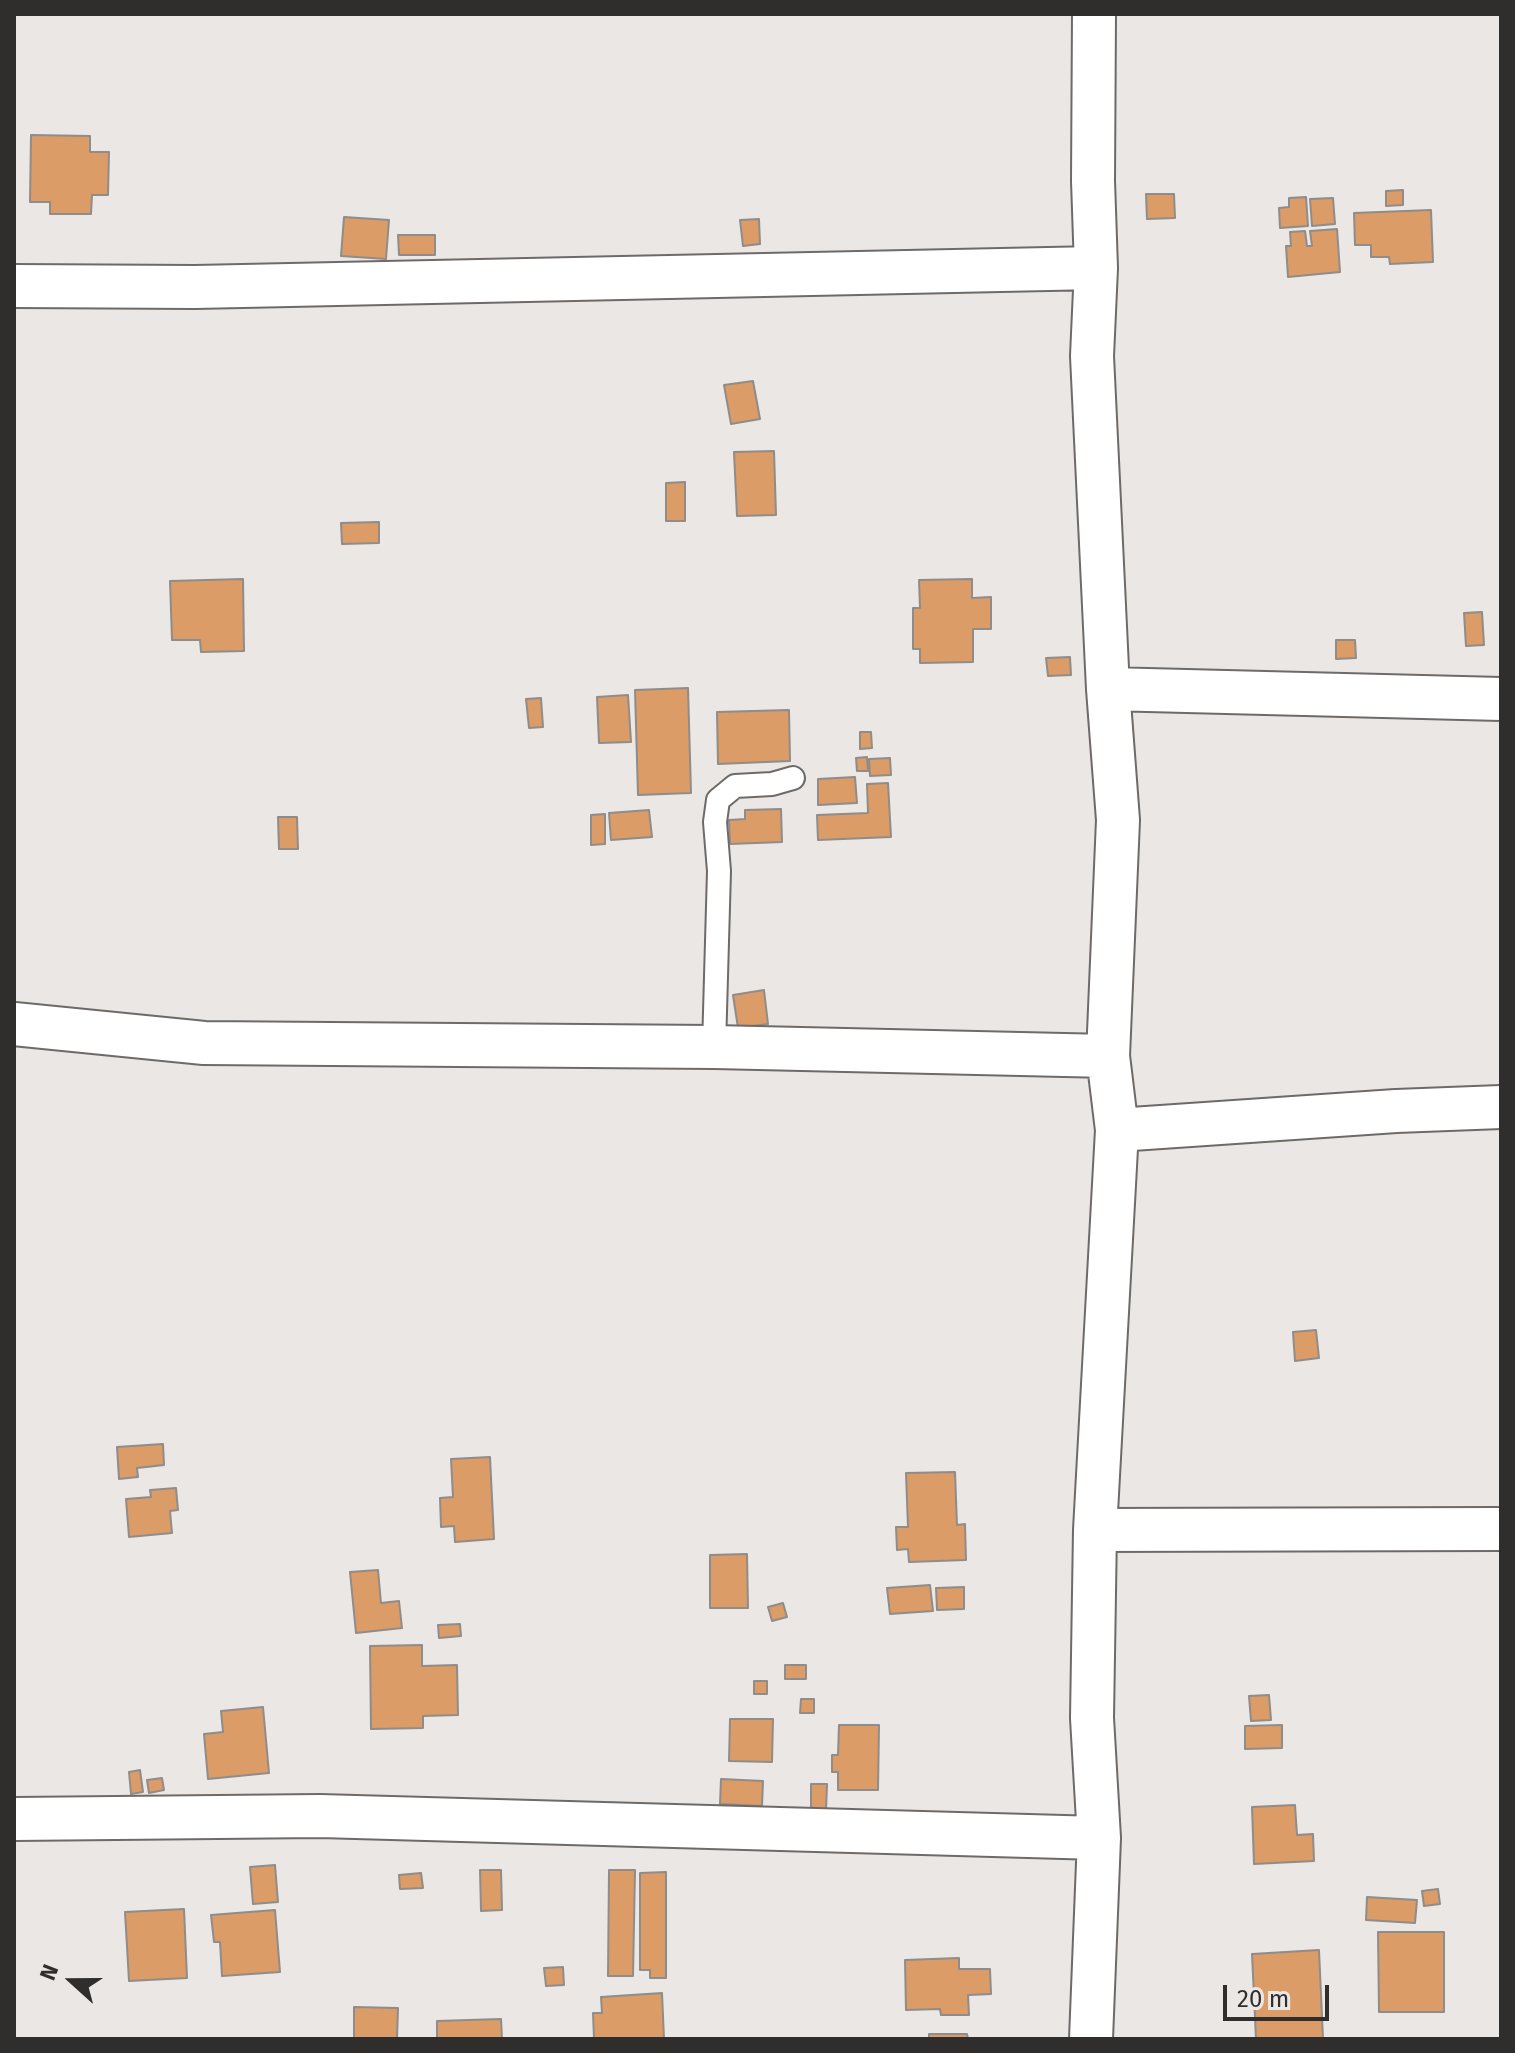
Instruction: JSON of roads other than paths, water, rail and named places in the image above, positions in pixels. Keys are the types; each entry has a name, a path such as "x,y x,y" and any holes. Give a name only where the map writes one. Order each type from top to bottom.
{"street":[{"path":"1091,2039 1099,1838 1092,1718 1095,1530 1117,1130 1108,1056 1118,820 1108,689 1092,356 1096,268 1094,14"},
{"path":"14,286 195,287 1096,268"},
{"path":"1108,689 1501,699"},
{"path":"14,1024 204,1043 714,1047 1108,1056"},
{"path":"1117,1130 1501,1107"},
{"path":"1095,1530 1501,1529"},
{"path":"14,1819 320,1816 1099,1838"}],"lane":[{"path":"714,1047 719,871 715,822 718,800 735,786 772,784 793,778"}]}
